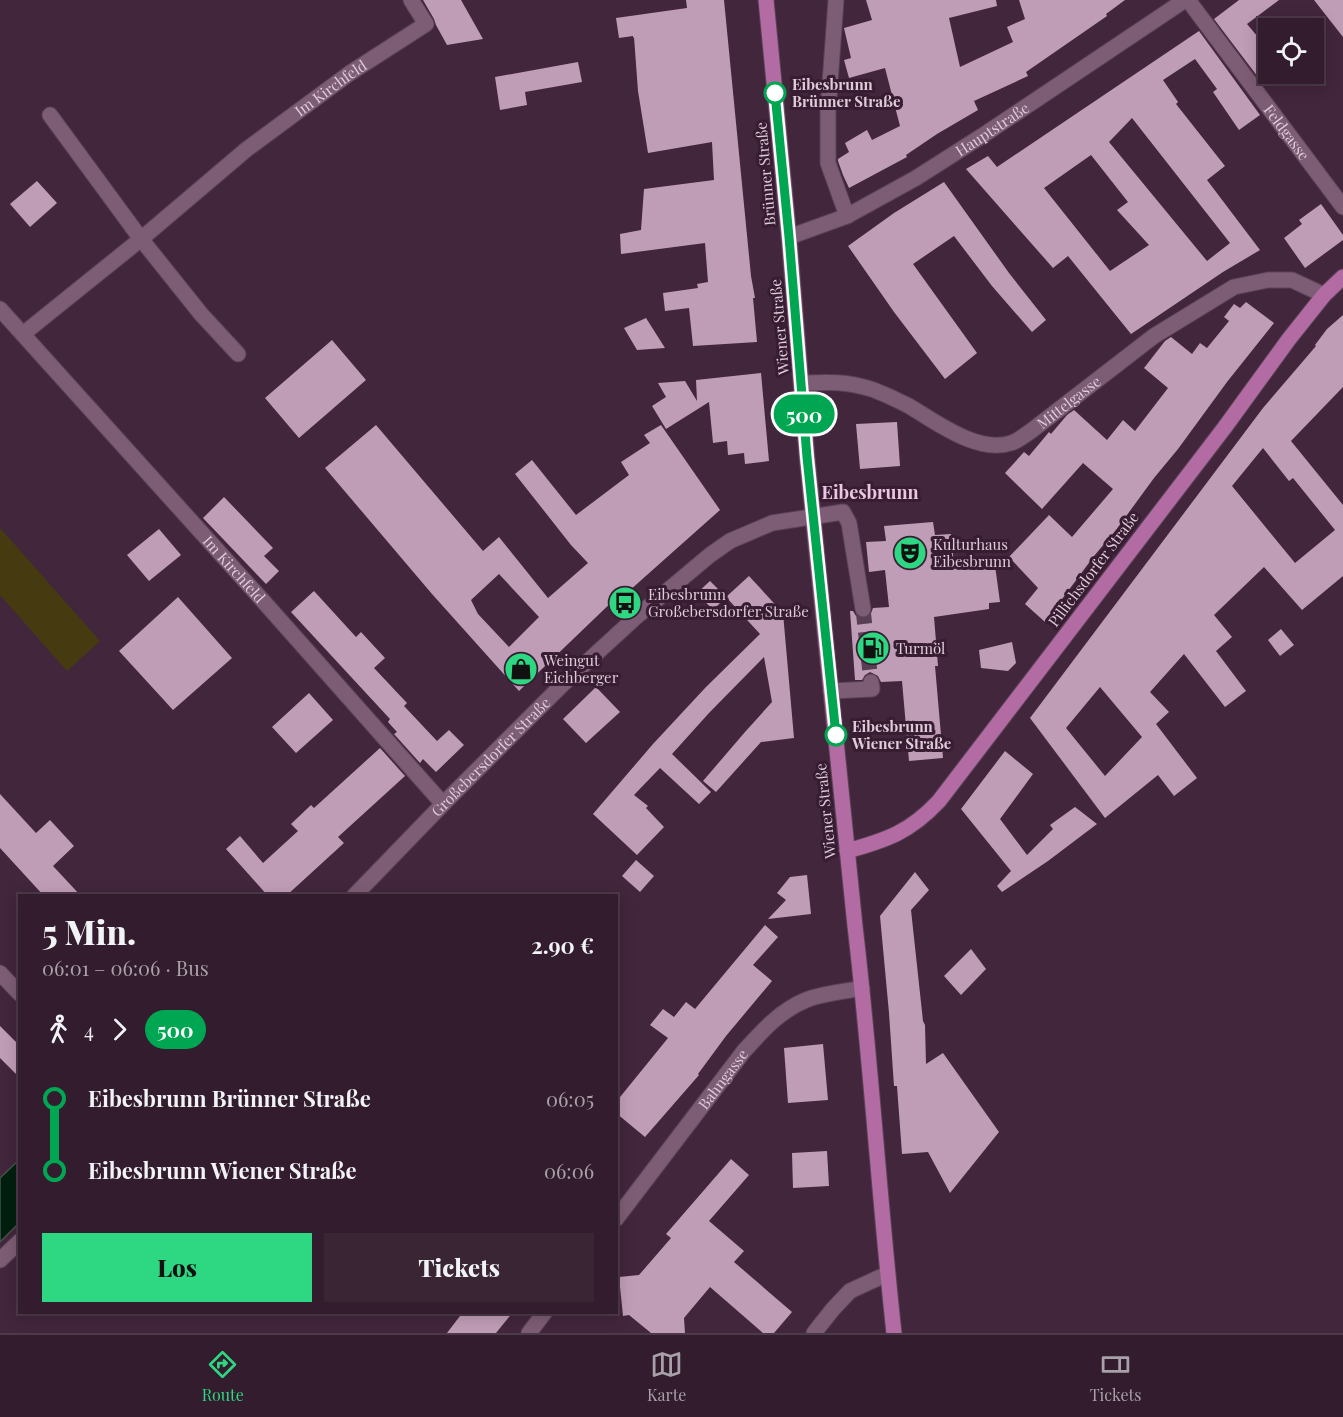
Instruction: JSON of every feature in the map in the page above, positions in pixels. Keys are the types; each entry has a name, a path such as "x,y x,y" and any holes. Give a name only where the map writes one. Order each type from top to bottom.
{"main road":[{"name":"Brünner Straße","path":"766,0 789,237"},
{"name":"Wiener Straße","path":"789,237 813,517 862,988 894,1333"},
{"name":"Pillichsdorfer Straße","path":"847,851 878,843 900,833 924,816 939,801 1225,427 1289,339 1324,295 1343,277"}],"street":[{"name":"Im Kirchfeld","path":"23,334 141,239 247,148 350,73 426,24 411,0"},
{"path":"836,0 828,111 828,163 847,216"},
{"name":"Hauptstraße","path":"789,237 847,216 916,178 1187,0"},
{"name":"Feldgasse","path":"1187,0 1343,207"},
{"path":"50,115 141,239 201,315 238,354"},
{"name":"Mittelgasse","path":"802,383 830,381 851,383 873,389 970,440 993,445 1011,443 1031,431 1154,336 1233,287 1268,280 1292,280 1324,295"},
{"name":"Im Kirchfeld","path":"0,309 272,610 443,804"},
{"name":"Großebersdorfer Straße","path":"356,894 563,684 636,617 710,555 737,538 772,523 843,512 849,523 863,609"},
{"path":"831,691 872,688 871,682"},
{"path":"0,973 18,992"},
{"name":"Bahngasse","path":"618,1216 762,1031 794,1005 808,999 862,988"},
{"path":"0,1260 18,1243"},
{"path":"814,1333 850,1291 887,1274"},
{"path":"529,1333 543,1314"}],"shaded area":[{"path":"0,528 100,641 67,671 0,595"},
{"path":"18,1161 18,1224 0,1242 0,1178"}],"building":[{"path":"423,0 461,0 483,39 447,45"},
{"path":"686,0 724,0 755,298 753,298 757,342 693,346 689,308 665,311 663,293 698,288 697,284 708,282 705,243 621,254 620,234 641,230 644,189 714,180 712,142 648,153 638,91 634,37 619,38 616,18 687,8"},
{"path":"866,0 996,0 997,6 949,18 960,67 1013,42 1007,27 1025,19 1019,0 1125,0 1106,14 1107,16 1026,72 1028,76 974,101 978,110 937,134 906,155 907,157 849,188 838,161 849,152 845,143 867,130 872,140 900,126 885,68 849,78 844,60 851,58 844,28 872,20"},
{"path":"1239,0 1279,0 1247,24 1258,37 1258,77 1214,19"},
{"path":"1314,0 1343,0 1343,37"},
{"path":"1199,31 1260,115 1239,130 1213,92 1217,89 1195,59 1163,80 1178,102 1176,104 1225,166 1207,180 1260,250 1131,334 1068,256 1053,268 966,169 988,156 997,167","holes":["1132,118 1230,243 1207,261 1109,142","1091,155 1128,202 1117,210 1149,245 1110,271 1044,188"]},
{"path":"578,62 582,82 525,92 527,105 500,110 495,77"},
{"path":"37,181 57,203 30,227 10,204"},
{"path":"944,182 1009,273 1046,320 1032,332 992,286 954,236 913,264 977,353 945,379 848,246 894,213"},
{"path":"1321,204 1343,235 1343,240 1305,268 1284,238 1302,224 1299,220"},
{"path":"1246,302 1274,323 1045,622 1025,604 1038,588 1009,557 1049,515 1072,537 1113,489 1083,463 1042,509 1005,473 1024,452 1029,456 1049,432 1051,434 1074,410 1107,440 1123,420 1135,431 1168,388 1144,368 1165,341 1171,337 1192,354 1200,343 1207,348 1229,321 1224,317 1234,304 1240,308"},
{"path":"1343,315 1343,387 1291,441 1343,505 1343,576 1302,610 1264,567 1214,615 1232,637 1216,651 1246,691 1225,707 1184,654 1150,692 1169,712 1156,724 1197,778 1174,796 1158,775 1105,818 1030,718 1263,408 1316,346 1327,329","holes":["1263,448 1289,481 1293,478 1335,530 1295,563 1232,486","1100,687 1142,737 1105,776 1066,728"]},
{"path":"646,318 665,348 637,350 624,328"},
{"path":"332,340 366,380 299,438 265,398"},
{"path":"761,373 769,461 745,464 744,453 728,455 727,441 713,443 709,402 666,429 652,406 666,397 658,383 685,381 697,401 696,380"},
{"path":"897,422 900,466 860,469 856,424"},
{"path":"376,425 483,551 499,537 548,598 588,563 515,474 532,460 576,515 629,475 621,462 650,443 644,435 661,425 720,510 620,599 618,596 519,691 432,594 325,468","holes":["499,574 539,617 509,647 478,614 471,600"]},
{"path":"224,497 273,548 264,556 279,571 266,584 203,518"},
{"path":"933,522 935,535 951,534 954,565 994,558 1000,602 989,603 989,609 934,617 938,666 935,666 943,758 909,761 902,681 881,682 878,676 870,672 862,680 855,680 850,611 864,619 870,616 873,608 889,607 885,570 869,572 866,542 886,541 884,526"},
{"path":"159,529 181,555 149,581 127,555"},
{"path":"749,576 783,613 794,738 761,742 716,792 703,781 772,702 764,657 672,754 711,792 699,804 660,768 634,795 648,806 646,808 664,827 637,855 593,814 653,744 760,634 726,597"},
{"path":"710,581 726,597 713,610 697,593"},
{"path":"314,591 356,637 361,632 385,658 374,668 407,703 404,706 437,741 449,730 464,745 436,772 423,759 420,763 394,734 397,732 388,722 390,719 291,612"},
{"path":"178,597 232,658 173,710 119,651"},
{"path":"1281,629 1294,645 1280,656 1268,640"},
{"path":"1012,642 1016,663 1008,671 981,668 979,650"},
{"path":"596,687 620,712 586,743 563,719"},
{"path":"309,693 333,720 296,753 272,727"},
{"path":"380,748 405,776 338,837 344,843 288,894 266,894 226,849 240,836 263,863 298,831 291,824 311,805 314,808"},
{"path":"1005,751 1033,774 1000,819 1027,855 1053,829 1050,825 1075,807 1097,824 1002,892 997,886 1011,871 961,809"},
{"path":"0,794 36,833 50,820 74,846 53,866 79,894 42,894 0,848"},
{"path":"636,860 654,876 640,892 622,876"},
{"path":"915,872 929,890 911,910 925,1025 926,1064 943,1053 999,1132 950,1193 928,1152 902,1154 897,1086 894,1086 880,916"},
{"path":"807,875 811,914 768,919 786,900 777,893 790,877"},
{"path":"765,925 778,937 753,965 772,981 726,1036 699,1075 645,1137 618,1115 618,1100 668,1038 650,1025 663,1009 674,1017 686,1002 695,1009"},
{"path":"971,949 986,969 961,995 944,976"},
{"path":"0,1026 18,1044 18,1076 0,1058"},
{"path":"823,1044 828,1100 788,1103 784,1048"},
{"path":"827,1151 829,1186 793,1188 792,1153"},
{"path":"731,1159 749,1175 709,1221 744,1251 734,1262 792,1312 774,1333 763,1333 710,1287 684,1318 685,1333 651,1333 629,1315 623,1316 619,1277 639,1275 671,1238 666,1234"},
{"path":"461,1314 511,1314 496,1333 447,1333"}],"tunnel":[{"path":"863,609 871,682"}],"bus line":[{"name":"500","path":"775,93 807,457 836,735"}],"place":[{"name":"Eibesbrunn Brünner Straße","path":"775,93"},
{"name":"Kulturhaus Eibesbrunn","path":"910,553"},
{"name":"Eibesbrunn Großebersdorfer Straße","path":"625,603"},
{"name":"Turmöl","path":"873,648"},
{"name":"Weingut Eichberger","path":"521,669"},
{"name":"Eibesbrunn Wiener Straße","path":"836,735"}],"district":[{"name":"Eibesbrunn","path":"870,492"}]}
